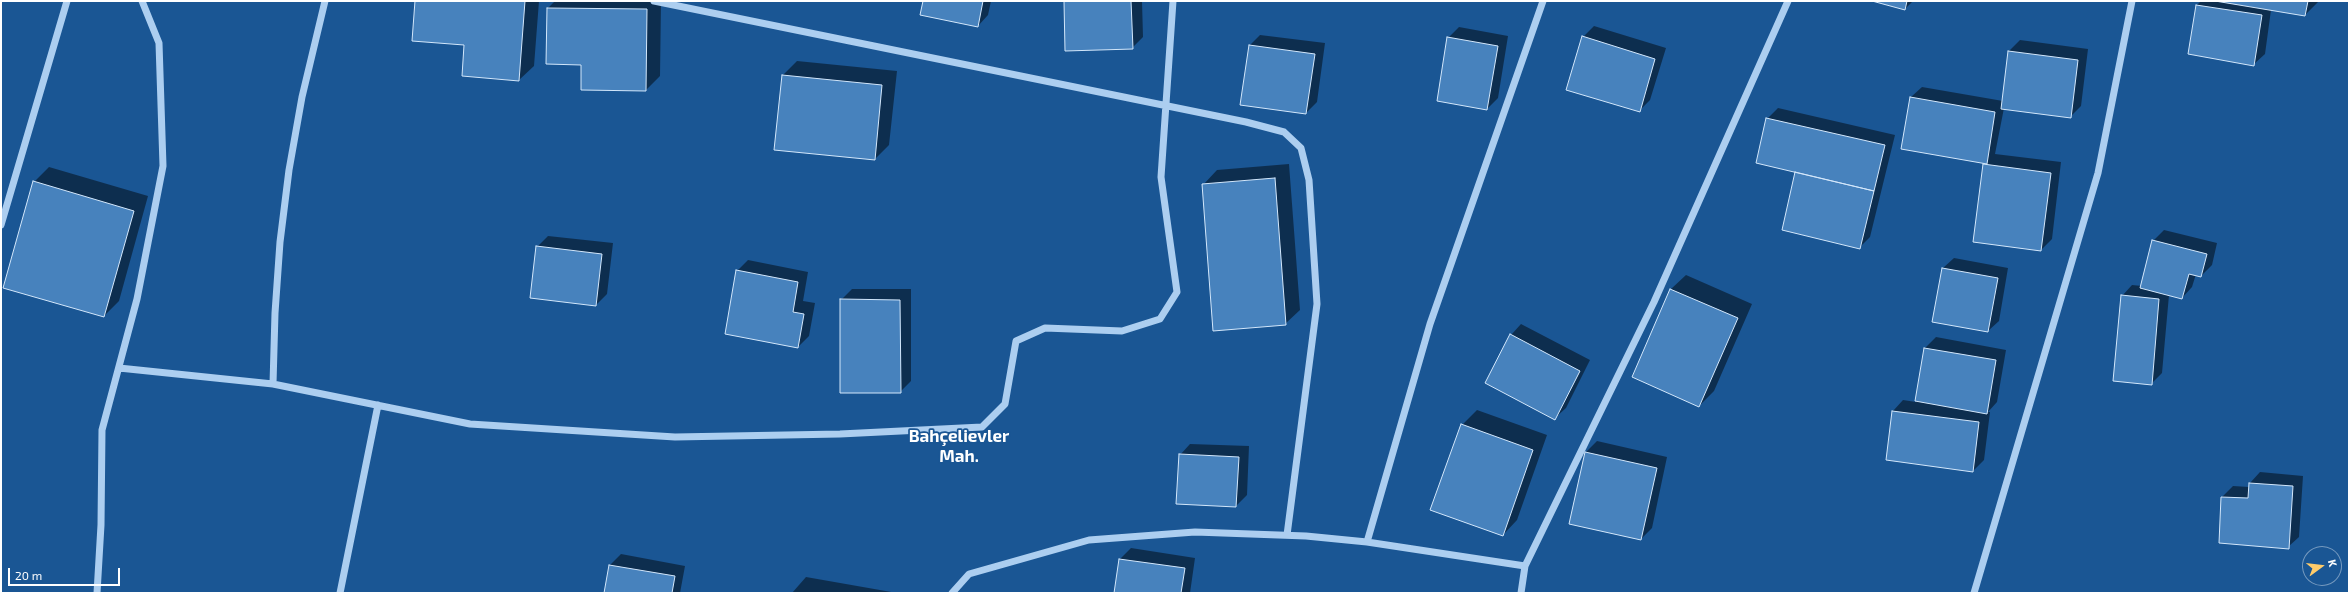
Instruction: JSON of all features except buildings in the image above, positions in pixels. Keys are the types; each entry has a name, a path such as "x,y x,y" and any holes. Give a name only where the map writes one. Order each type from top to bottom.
{"street":[{"path":"1,225 67,1"},
{"path":"97,593 101,525 102,430 137,299 163,166 159,44 142,1"},
{"path":"273,384 275,313 280,242 288,178 302,97 325,1"},
{"path":"654,1 1166,107 1246,122 1284,132 1301,148 1309,180 1318,304 1287,535"},
{"path":"119,368 273,384 470,424 674,437 840,434 982,427 1005,404 1016,342 1045,328 1122,331 1160,319 1178,292 1161,177 1173,1"},
{"path":"1367,542 1430,324 1543,1"},
{"path":"1521,593 1525,566 1654,302 1788,1"},
{"path":"1974,593 2098,173 2132,1"},
{"path":"340,593 378,405"},
{"path":"952,593 969,574 1089,540 1196,532 1287,535 1367,542 1525,566"}],"district":[{"name":"Bahçelievler Mah.","path":"959,446"}]}
